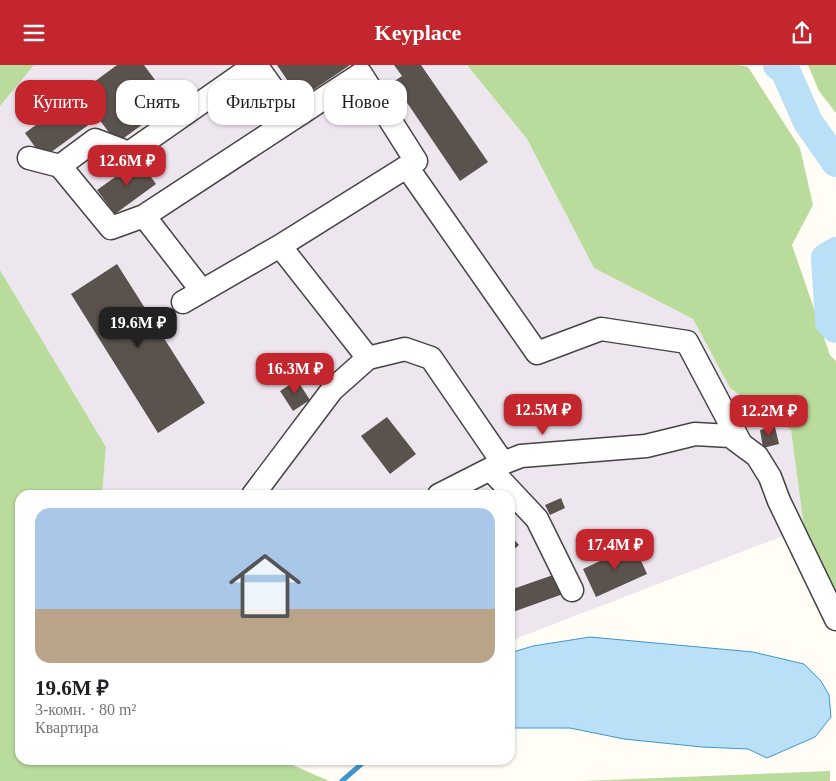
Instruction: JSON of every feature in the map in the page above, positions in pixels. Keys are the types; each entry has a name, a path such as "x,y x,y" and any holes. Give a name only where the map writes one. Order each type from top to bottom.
{"street":[{"path":"60,166 94,140 129,153 256,65 267,80"},
{"path":"183,302 280,246 416,161 361,75 314,105"},
{"path":"28,158 60,166 111,228 144,216 283,125"},
{"path":"407,167 537,353 601,329 687,342 741,444"},
{"path":"144,216 202,291"},
{"path":"280,246 368,358"},
{"path":"257,490 332,390 368,358 406,349 431,358 496,466 515,490"},
{"path":"449,490 496,466 521,456 646,446 695,434 730,436 757,456 770,477 779,501 836,619"},
{"path":"515,491 537,519 572,591"}],"shaded area":[{"path":"34,65 467,65 527,139 594,268 693,319 730,388 791,430 804,528 515,639 515,490 102,490 106,447 0,270 0,106 15,88 15,125 106,125 106,80 22,80"}],"green space":[{"path":"0,65 34,65 22,80 15,80 15,88 0,106"},
{"path":"467,65 740,65 748,67 800,148 813,205 792,245 830,355 836,361 836,593 804,528 791,430 730,388 693,319 594,268 527,139"},
{"path":"808,65 836,65 836,113 819,91"},
{"path":"0,270 106,447 102,490 15,490 15,765 292,765 329,781 0,781"},
{"path":"830,771 830,781 582,781"}],"water":[{"path":"590,637 753,652 804,664 821,681 829,695 831,717 815,737 767,758 748,749 702,747 624,739 570,728 515,728 515,651 533,646"}],"building":[{"path":"117,65 144,65 155,80 116,80 116,125 142,125 117,143 103,125 106,125 106,80 97,80"},
{"path":"277,65 350,65 328,80 324,80 324,83 314,89 314,80 287,80"},
{"path":"394,65 421,65 488,162 460,181 407,103 407,80 396,80 402,76"},
{"path":"36,125 88,125 43,158 25,133"},
{"path":"139,160 156,184 115,214 97,190"},
{"path":"117,264 205,403 158,433 71,294"},
{"path":"297,380 310,400 293,411 280,391"},
{"path":"387,417 416,454 390,474 361,436"},
{"path":"775,427 779,444 763,448 760,430"},
{"path":"561,498 565,508 550,515 545,505"},
{"path":"515,540 519,545 515,549"},
{"path":"634,545 647,574 596,597 583,569"},
{"path":"556,574 563,594 515,611 515,588"}],"waterway":[{"path":"778,65 785,70 808,122 836,162"},
{"path":"836,252 826,258 830,322 836,328"},
{"path":"342,781 360,765"}]}
